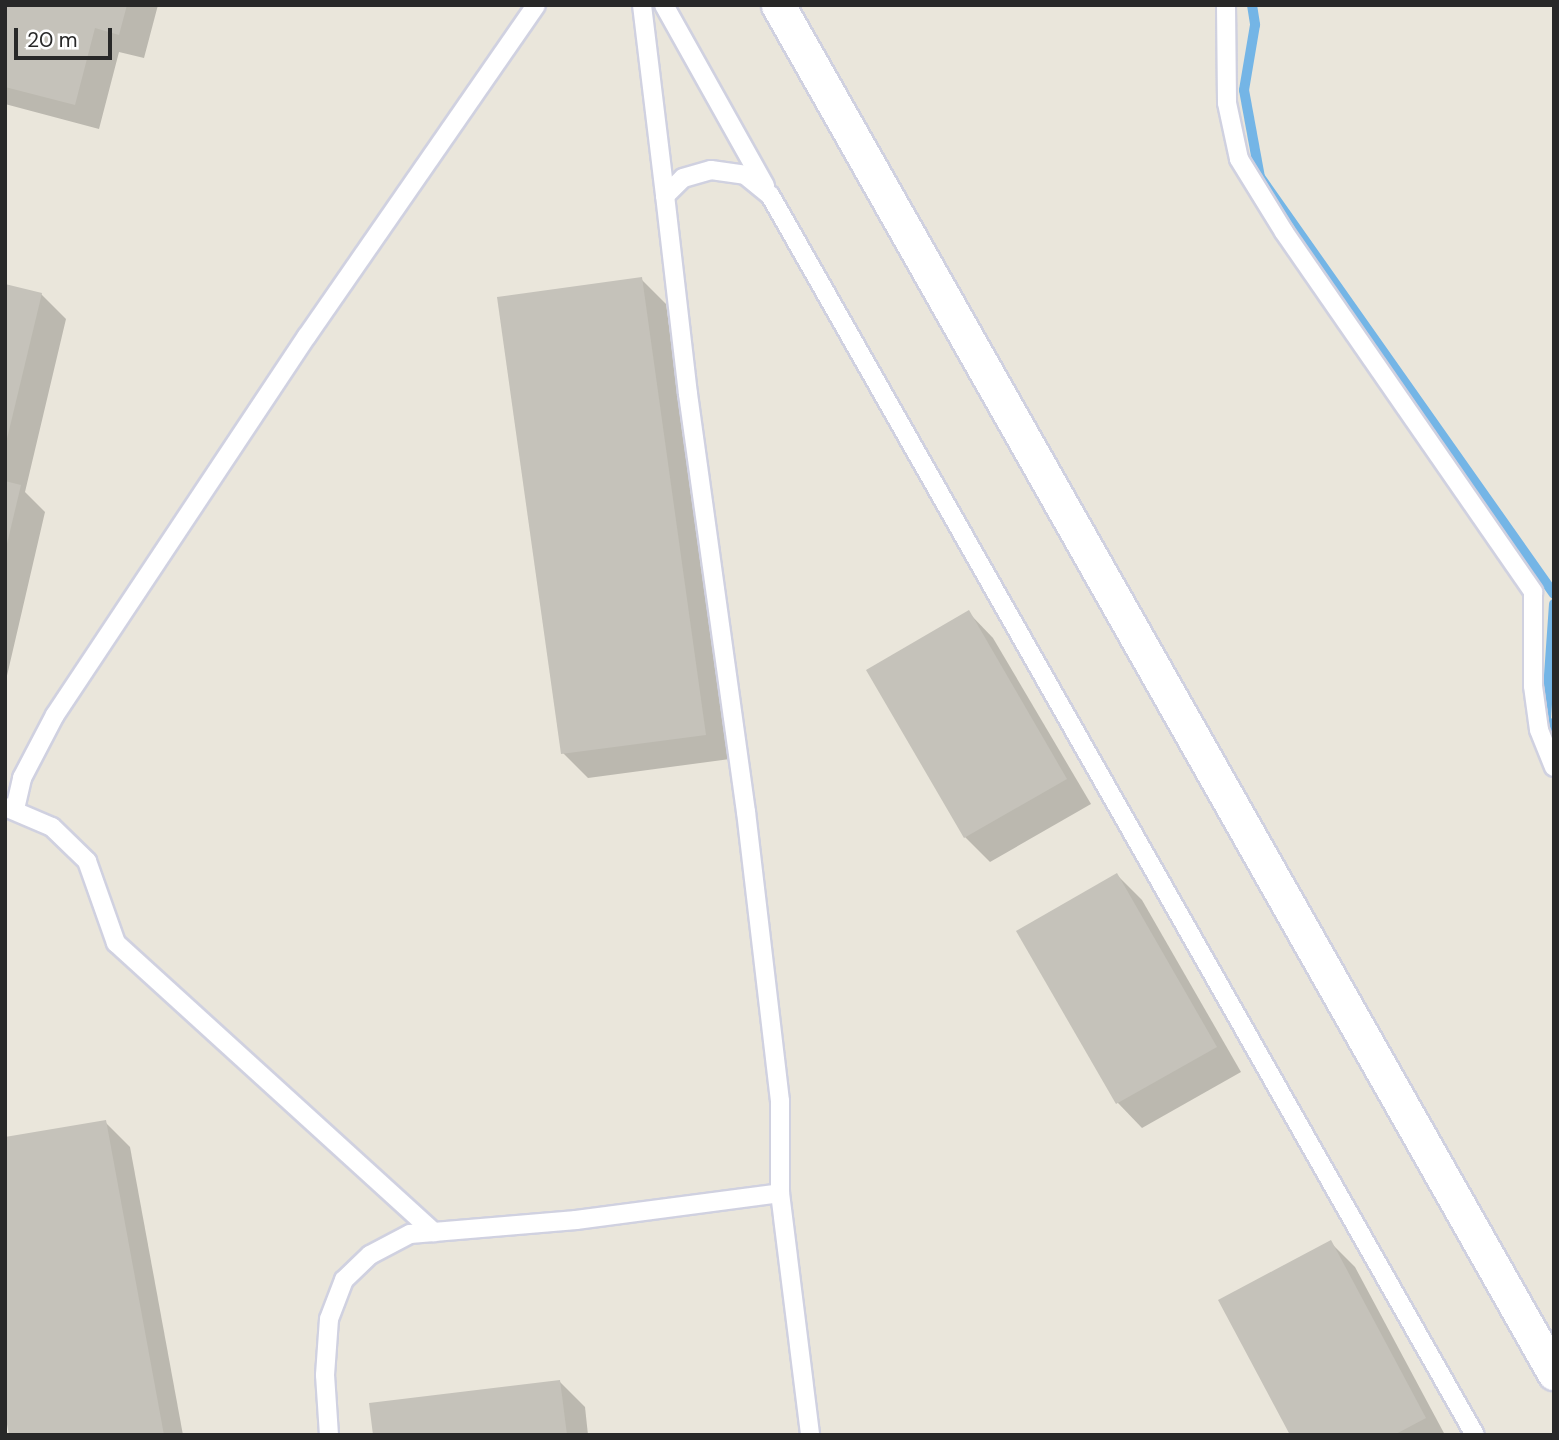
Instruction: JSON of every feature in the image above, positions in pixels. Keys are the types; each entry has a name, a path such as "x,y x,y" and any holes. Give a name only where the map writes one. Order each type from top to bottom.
{"street":[{"path":"778,5 1554,1373"}],"lane":[{"path":"434,1232 116,943 87,861 52,827 10,808 22,778 55,715 300,347 536,5"},
{"path":"642,5 688,394 746,812 780,1101 780,1193 810,1435"},
{"path":"664,5 1475,1435"},
{"path":"1226,5 1227,103 1238,159 1284,232 1533,592 1533,686 1539,730 1554,767"},
{"path":"665,196 684,178 710,170 745,175 770,195"},
{"path":"329,1435 326,1375 329,1319 344,1280 370,1255 410,1234 576,1220 780,1193"}],"building":[{"path":"5,5 127,5 119,35 95,28 75,105 5,87"},
{"path":"642,277 706,735 561,754 497,297"},
{"path":"5,284 42,293 6,443 5,443"},
{"path":"5,481 21,485 6,548 5,548"},
{"path":"969,610 1067,779 964,838 866,670"},
{"path":"1117,873 1217,1047 1116,1104 1016,931"},
{"path":"106,1120 164,1435 9,1435 5,1414 5,1137"},
{"path":"1331,1240 1426,1418 1394,1435 1290,1435 1218,1300"},
{"path":"560,1380 567,1435 373,1435 369,1403"}],"waterway":[{"path":"1252,5 1255,25 1244,90 1260,177 1554,594"},
{"path":"1554,604 1546,719 1554,732"}]}
